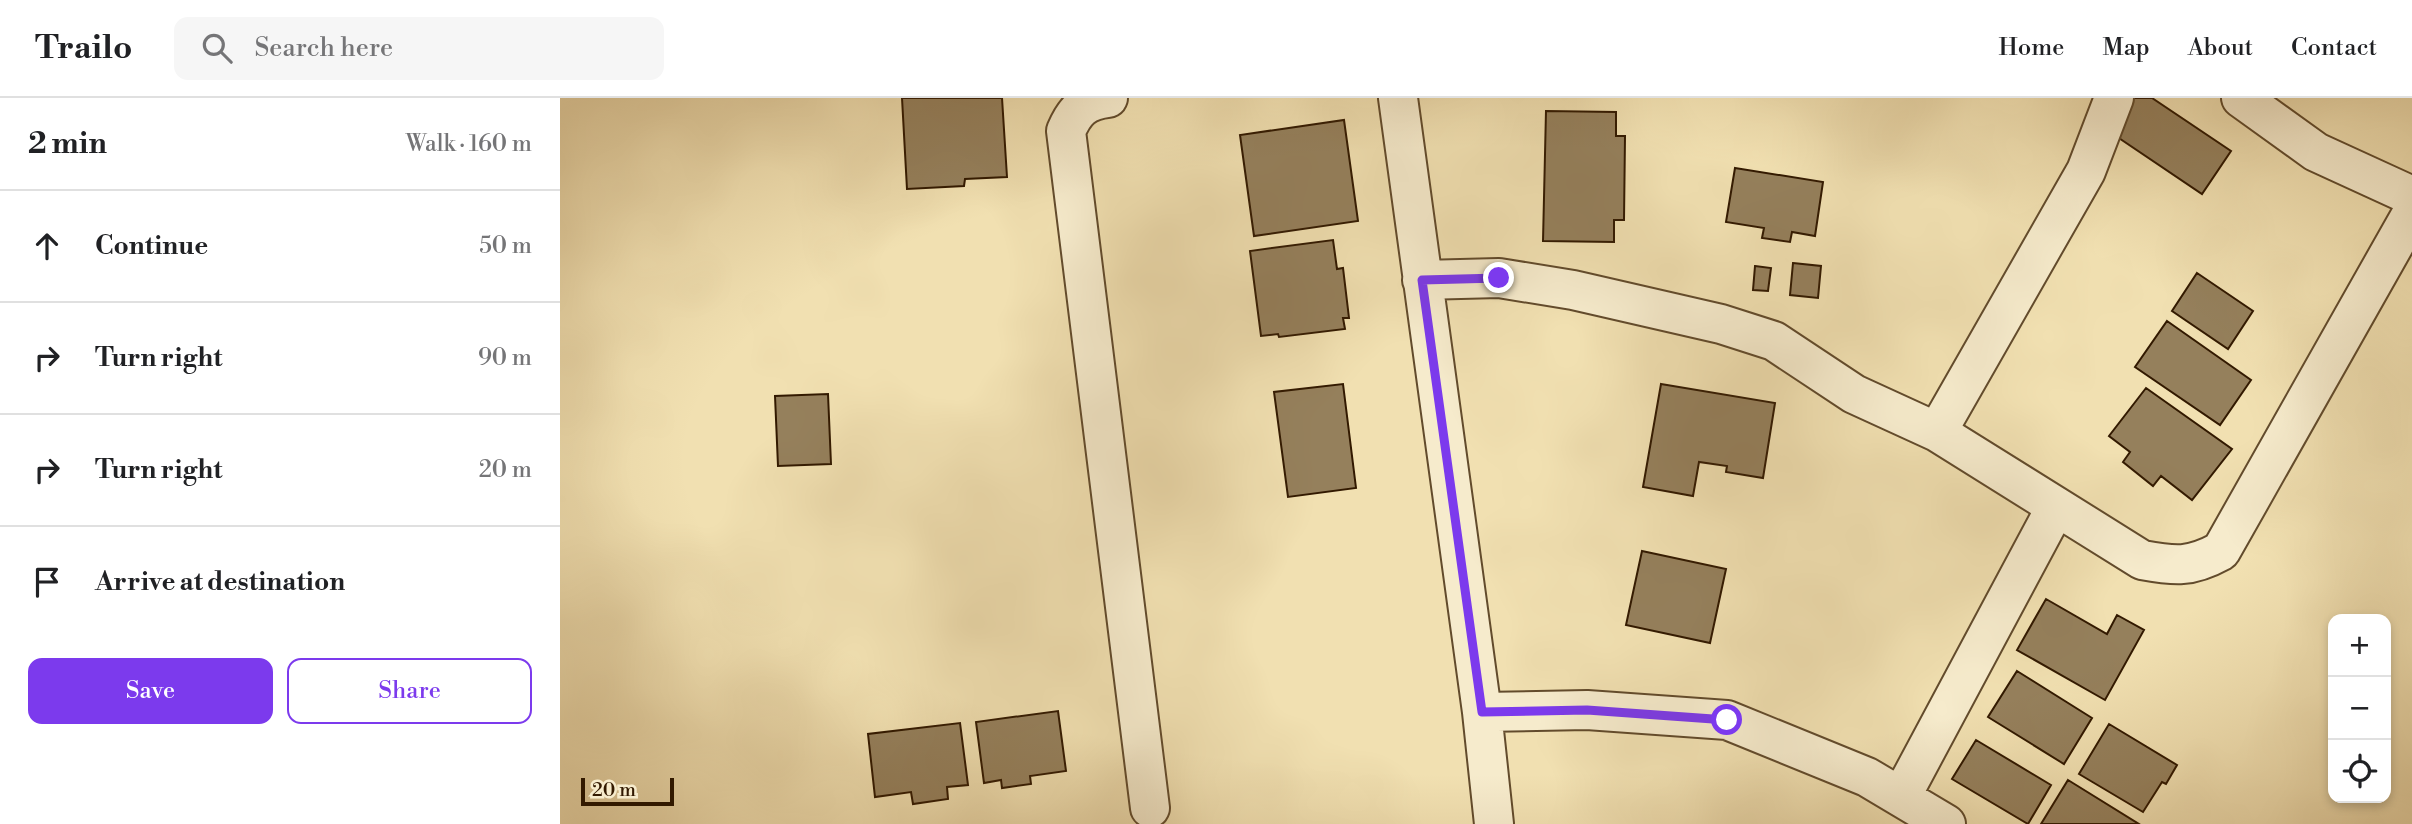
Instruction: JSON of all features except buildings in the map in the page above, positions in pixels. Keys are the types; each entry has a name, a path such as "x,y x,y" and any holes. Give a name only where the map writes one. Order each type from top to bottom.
{"street":[{"path":"1108,98 1090,100 1075,111 1066,131 1150,807"},
{"path":"1398,98 1482,712 1494,824"},
{"path":"1937,432 2086,171 2114,98"},
{"path":"2241,98 2316,152 2412,196"},
{"path":"1422,280 1499,278 1573,290 1721,324 1774,341 1854,394 1937,432 2141,560 2174,566 2199,563 2221,551 2412,212"},
{"path":"1901,797 2056,508"},
{"path":"1482,712 1587,710 1727,720 1867,776 1946,824"}],"route":[{"path":"1499,278 1422,280 1482,712 1587,710 1727,720"}]}
